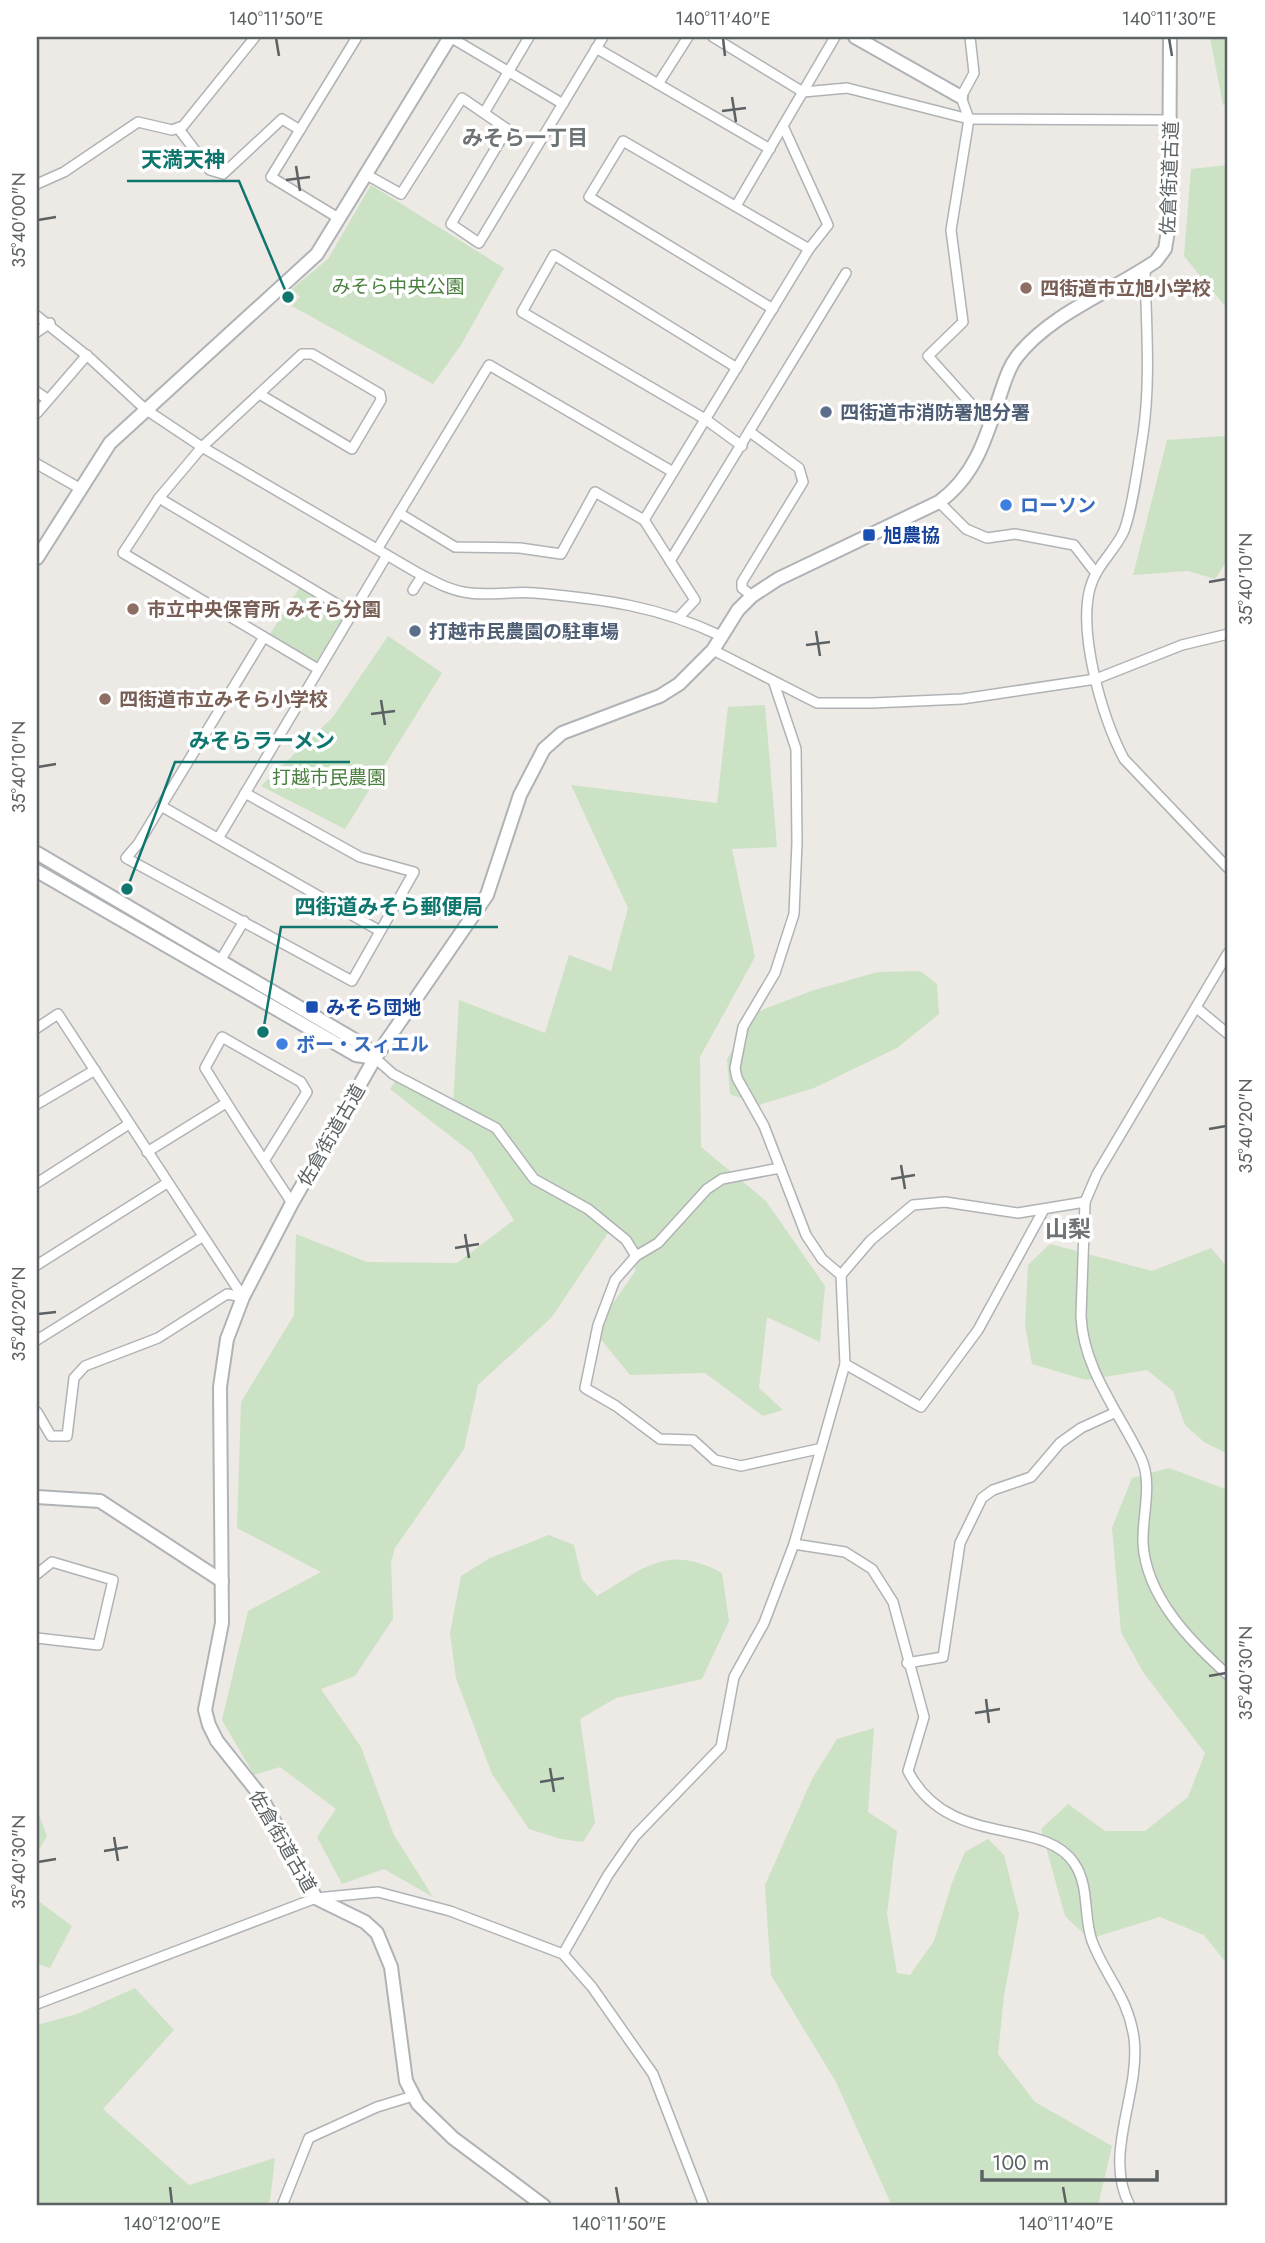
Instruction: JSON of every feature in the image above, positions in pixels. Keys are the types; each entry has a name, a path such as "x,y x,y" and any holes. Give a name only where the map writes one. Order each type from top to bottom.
{"street":[{"path":"37,184 64,172 138,122 172,131 178,128 255,37"},
{"path":"340,219 271,177 357,37"},
{"path":"37,558 110,443 317,254 450,37 563,104"},
{"path":"484,113 529,37"},
{"path":"366,175 401,194 462,98 507,129 451,224 479,243 603,37"},
{"path":"658,84 688,37"},
{"path":"713,37 803,92 847,88 969,119 1172,120"},
{"path":"736,206 835,37"},
{"path":"855,37 961,97 969,119 951,230 963,322 928,356 990,425"},
{"path":"961,97 974,73 970,37"},
{"name":"佐倉街道古道","path":"544,2206 453,2138 426,2113 413,2096 406,2081 391,1967 385,1947 377,1933 365,1922 316,1898 260,1795 217,1741 209,1725 205,1710 222,1623 220,1387 227,1339 243,1297 292,1203 375,1058 483,902 520,795 544,749 562,733 669,690 692,674 752,596 778,579 939,502 953,492 972,469 1006,378 1022,350 1051,326 1145,268 1165,249 1168,238 1172,120 1170,37"},
{"path":"596,48 770,149"},
{"path":"178,128 210,170 223,174 282,119 300,130"},
{"path":"644,520 809,249 828,225 783,126"},
{"path":"772,309 589,197 623,141 809,249"},
{"path":"737,368 554,254 522,312 705,419 742,446"},
{"path":"1145,268 1147,380 1143,433 1124,531 1095,572 1086,618 1096,679 1113,735 1124,759 1228,868"},
{"path":"670,561 846,272"},
{"path":"37,316 50,323 145,409 202,447 422,576 450,589 469,593 530,592 601,599 680,616 721,635"},
{"path":"37,332 50,323"},
{"path":"261,395 352,449 381,400 380,394 306,353 293,360 261,395 202,447 159,498 123,553 318,669"},
{"path":"37,413 87,355"},
{"path":"378,548 489,365 673,472"},
{"path":"37,392 47,399"},
{"path":"750,432 799,468 803,482 742,582 742,588 752,596"},
{"path":"37,464 81,489"},
{"path":"399,513 455,547 520,548 561,554 595,492 644,520 695,600 680,616"},
{"path":"159,498 352,613"},
{"path":"939,502 966,529 987,538 1015,534 1074,545 1095,572"},
{"path":"219,837 387,555"},
{"path":"413,590 422,576"},
{"path":"713,650 817,703 872,703 962,699 1096,679 1182,645 1228,634"},
{"path":"245,793 360,857 414,872 352,981 127,858 264,637"},
{"path":"774,682 796,749 797,843 794,915 775,973 743,1027 735,1068 737,1078 764,1126 806,1235 822,1259 841,1275"},
{"path":"161,806 380,931"},
{"path":"37,853 365,1046 393,1074 496,1128 534,1180 588,1209 626,1240 636,1256"},
{"path":"37,871 356,1055 375,1058"},
{"path":"220,961 244,921"},
{"path":"1228,953 1198,1009 1097,1174 1085,1202 1082,1331 1114,1413 1142,1460 1146,1488 1143,1545 1153,1581 1182,1631 1228,1675"},
{"path":"1198,1009 1228,1034"},
{"path":"37,1028 58,1014 243,1297"},
{"path":"264,1161 307,1092 301,1082 222,1037 205,1068 226,1103 264,1161 292,1203"},
{"path":"37,1104 94,1070"},
{"path":"148,1152 226,1103"},
{"path":"37,1183 130,1124"},
{"path":"780,1168 722,1179 707,1189 658,1243 636,1256 615,1280 598,1325 585,1388 616,1406 660,1439 693,1440 715,1460 741,1466 818,1450"},
{"path":"37,1265 167,1183"},
{"path":"563,1954 601,1886 635,1836 721,1747 734,1676 764,1623 794,1544 818,1450 845,1364 841,1275 871,1240 913,1205 945,1202 1018,1213 1085,1202"},
{"path":"845,1364 921,1407 978,1330 1043,1211"},
{"path":"37,1340 202,1237"},
{"path":"37,1412 51,1436 67,1436 74,1378 85,1366 158,1338 227,1294 243,1297"},
{"path":"907,1662 943,1657 960,1543 982,1498 993,1490 1031,1477 1060,1443 1081,1428 1114,1413"},
{"path":"37,1497 100,1501 222,1581"},
{"path":"794,1544 845,1552 872,1569 893,1602 924,1717 908,1771 916,1787 928,1800 959,1820 1062,1849 1075,1863 1083,1880 1092,1940 1125,2001 1134,2038 1134,2080 1119,2163 1130,2206"},
{"path":"37,1574 52,1562 113,1580 98,1645 37,1638"},
{"path":"37,2004 316,1898 378,1892 450,1912 563,1954 593,1987 653,2074 704,2206"},
{"path":"282,2206 309,2137 377,2107 413,2096"}],"green space":[{"path":"1210,37 1228,37 1228,105 1223,105"},
{"path":"1228,165 1228,316 1225,306 1184,256 1191,169"},
{"name":"みそら中央公園","path":"371,185 504,268 461,345 433,384 292,306 300,297 292,289 328,259"},
{"path":"1228,424 1228,559 1215,579 1188,571 1133,575 1167,440 1225,436"},
{"path":"300,587 345,614 316,662 270,634"},
{"name":"打越市民農園","path":"388,636 442,673 345,829 261,786 333,717"},
{"path":"765,705 777,847 732,849 755,957 700,1057 701,1147 766,1201 825,1286 820,1342 767,1317 759,1388 783,1410 763,1416 705,1373 630,1375 594,1331 636,1270 614,1224 552,1317 478,1385 464,1449 395,1548 391,1562 393,1619 355,1676 321,1689 361,1747 394,1835 433,1897 384,1869 342,1884 317,1837 336,1809 280,1767 254,1775 222,1720 248,1611 321,1572 237,1528 241,1402 294,1315 296,1234 367,1262 457,1263 514,1220 472,1153 390,1089 398,1077 453,1107 459,1000 545,1033 569,955 611,971 628,908 571,785 717,803 728,707"},
{"path":"920,971 937,984 939,1014 897,1048 814,1088 759,1105 730,1094 727,1059 757,1012 811,991 878,972"},
{"path":"1050,1244 1152,1271 1211,1248 1228,1268 1228,1454 1204,1442 1185,1425 1173,1391 1147,1370 1086,1380 1032,1364 1025,1325 1028,1265"},
{"path":"1169,1468 1228,1490 1228,1965 1204,1935 1160,1917 1089,1939 1065,1916 1041,1829 1068,1804 1105,1831 1145,1831 1188,1797 1205,1753 1143,1672 1121,1632 1112,1528 1132,1478"},
{"path":"549,1535 574,1545 582,1579 597,1596 642,1569 670,1560 702,1564 722,1573 729,1621 702,1679 616,1698 580,1719 595,1823 583,1842 561,1839 529,1829 492,1774 456,1678 450,1633 461,1576 490,1558"},
{"path":"874,1728 868,1812 897,1831 887,1914 897,1973 910,1975 934,1941 965,1852 988,1839 1004,1855 1019,1914 1004,1996 998,2054 1035,2102 1112,2146 1098,2206 892,2206 836,2082 771,1975 765,1885 812,1779 837,1739"},
{"path":"37,1810 47,1836 37,1853"},
{"path":"37,1900 72,1926 50,1968 37,1964"},
{"path":"135,1988 174,2030 103,2109 189,2185 275,2158 270,2201 261,2206 37,2206 37,2025 77,2014"}],"place":[{"name":"四街道市立旭小学校","path":"1026,288"},
{"name":"天満天神","path":"288,297"},
{"name":"四街道市消防署旭分署","path":"826,412"},
{"name":"ローソン","path":"1006,505"},
{"name":"旭農協","path":"869,535"},
{"name":"市立中央保育所 みそら分園","path":"133,609"},
{"name":"打越市民農園の駐車場","path":"415,631"},
{"name":"四街道市立みそら小学校","path":"105,699"},
{"name":"みそらラーメン","path":"127,889"},
{"name":"みそら団地","path":"312,1007"},
{"name":"四街道みそら郵便局","path":"263,1032"},
{"name":"ボー・スィエル","path":"282,1044"}],"district":[{"name":"みそら一丁目","path":"525,138"},
{"name":"山梨","path":"1068,1229"}]}
